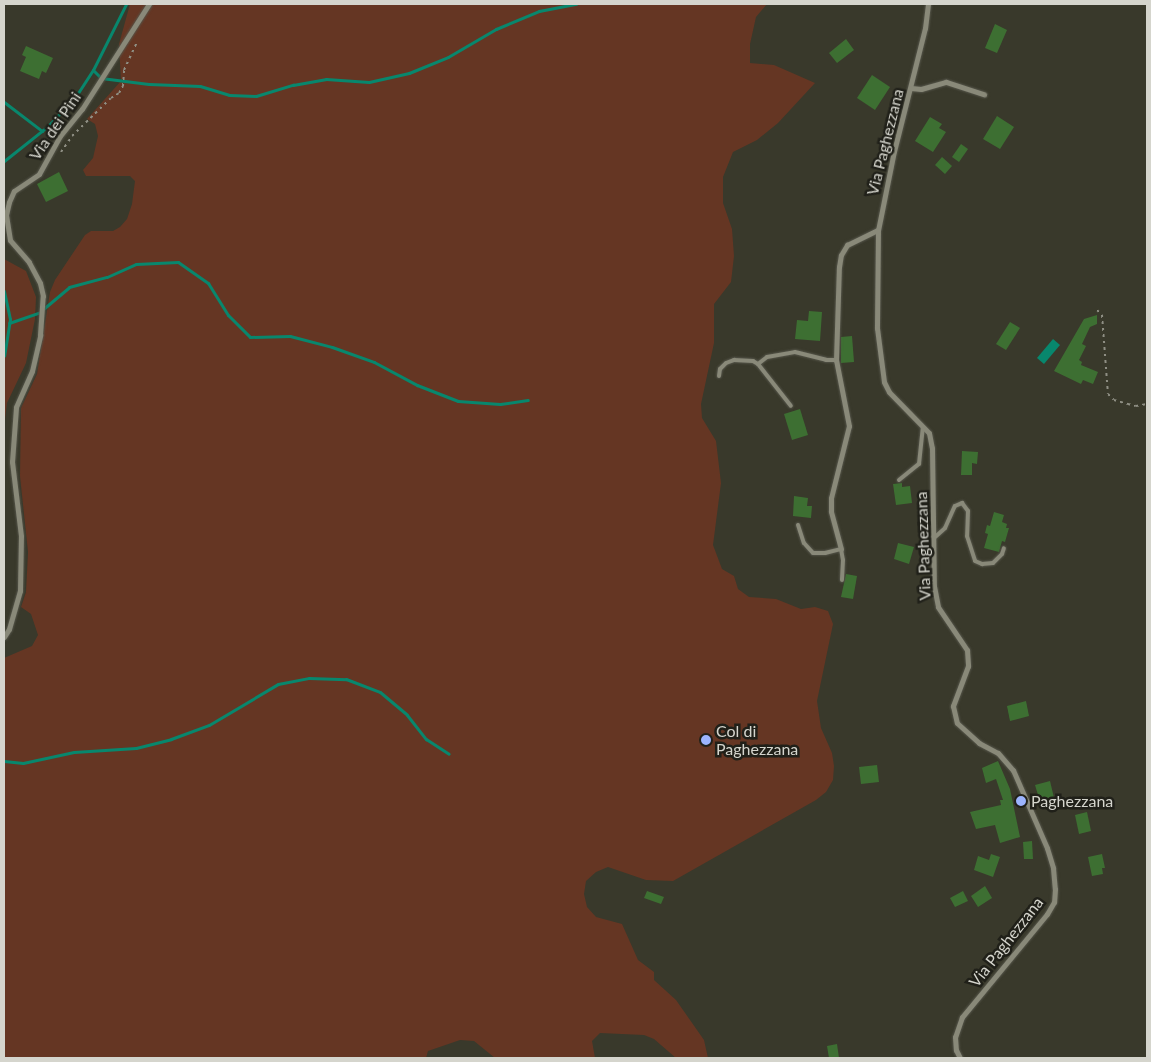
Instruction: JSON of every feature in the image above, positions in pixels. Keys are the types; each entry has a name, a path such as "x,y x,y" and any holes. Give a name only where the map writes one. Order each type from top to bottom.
{"street":[{"name":"Via dei Pini","path":"4,637 9,629 20,591 21,536 12,462 16,407 32,370 40,335 43,296 40,283 29,262 10,240 6,215 14,191 39,174 60,136 82,110 149,4"},
{"name":"Via Paghezzana","path":"928,4 925,28 912,88 894,151 878,230 877,328 884,382 889,392 928,433 932,448 934,586 938,607 967,650 968,666 953,706 958,723 980,743 998,753 1013,770 1048,848 1056,889 1054,902 1047,914 962,1017 955,1037 956,1050 960,1058"},
{"path":"912,88 921,89 946,82 984,94"},
{"path":"841,549 831,511 831,498 848,436 849,418 836,360 841,255 847,246 878,230"}],"lane":[{"path":"758,364 767,357 795,352 826,360 836,360"},
{"path":"720,376 723,366 734,360 758,364 791,406"},
{"path":"900,480 918,464 924,428"},
{"path":"934,538 945,528 955,506 962,503 968,511 966,536 975,561 982,564 993,563 1002,554 1004,548"},
{"path":"798,524 804,543 813,553 825,553 841,549 842,580"}],"path":[{"path":"57,158 72,136 111,98 119,93 123,86 124,70 137,42"},
{"path":"1096,310 1102,315 1108,394 1114,400 1128,404 1136,406 1147,404"}],"shaded area":[{"path":"130,4 767,4 756,17 750,44 750,63 774,65 815,83 778,123 757,140 733,152 723,177 723,203 732,229 734,256 731,282 714,304 714,343 701,404 702,418 716,441 721,483 713,545 722,569 734,576 738,589 749,597 776,599 801,609 815,607 828,611 833,624 817,701 821,728 832,753 834,766 833,780 826,792 816,800 673,881 646,880 608,867 596,872 586,881 584,894 587,907 596,917 622,924 638,960 654,972 654,980 676,1000 704,1040 708,1058 676,1058 654,1039 644,1035 600,1033 592,1041 595,1058 495,1058 474,1041 460,1040 428,1051 426,1058 4,1058 4,658 32,646 38,635 31,614 21,607 26,592 28,552 20,476 21,408 37,374 50,292 55,280 85,235 91,231 113,231 120,227 127,219 132,204 135,181 130,176 86,176 83,170 93,158 98,136 95,124 87,119 121,81 119,44"},
{"path":"4,259 26,271 36,297 35,319 26,363 7,403 4,427"}],"water":[{"path":"1053,339 1060,345 1044,364 1037,358"}],"building":[{"path":"995,24 1007,30 997,53 985,48"},
{"path":"846,39 854,50 837,63 829,53"},
{"path":"26,46 53,58 46,73 42,71 39,79 20,71 26,57 22,55"},
{"path":"872,75 890,87 875,110 857,98"},
{"path":"997,116 1014,127 1000,149 983,139"},
{"path":"930,117 942,124 939,128 946,132 933,152 915,141"},
{"path":"961,144 968,149 959,162 952,157"},
{"path":"942,157 952,166 945,174 935,165"},
{"path":"59,172 68,191 46,202 37,184"},
{"path":"809,311 822,312 820,341 795,339 797,320 808,321"},
{"path":"1097,315 1097,324 1090,327 1082,344 1086,346 1079,360 1082,362 1081,365 1098,372 1093,384 1083,380 1081,384 1054,371 1084,319"},
{"path":"1010,322 1020,328 1006,350 996,344"},
{"path":"852,336 854,362 841,363 841,337"},
{"path":"800,409 808,435 792,440 784,414"},
{"path":"962,451 978,452 977,464 972,463 972,475 961,475"},
{"path":"902,483 902,487 910,486 912,503 896,505 893,484"},
{"path":"794,496 808,498 807,506 812,506 811,518 793,516"},
{"path":"994,512 1004,515 1002,522 1007,524 1006,528 1009,528 1005,542 1002,541 999,552 984,548 988,534 985,533 987,525 990,526"},
{"path":"898,543 914,547 909,564 894,559"},
{"path":"846,574 857,576 853,599 841,597"},
{"path":"1026,701 1029,716 1010,721 1007,706"},
{"path":"998,761 1010,789 1020,837 1000,843 995,825 976,829 970,812 1001,805 1000,800 1003,800 996,779 986,783 982,768"},
{"path":"877,765 879,782 861,784 859,767"},
{"path":"1050,781 1055,802 1041,805 1035,785"},
{"path":"1087,812 1091,831 1079,834 1075,815"},
{"path":"1032,841 1033,859 1024,859 1023,842"},
{"path":"991,854 1000,857 993,877 974,870 978,856 989,860"},
{"path":"1102,854 1105,868 1102,868 1103,874 1092,876 1088,857"},
{"path":"985,886 992,898 978,907 971,896"},
{"path":"647,891 664,897 661,904 644,898"},
{"path":"963,891 968,901 955,907 950,898"},
{"path":"837,1044 839,1058 829,1058 827,1046"}],"waterway":[{"path":"4,161 48,126 76,96 93,70 126,4"},
{"path":"93,70 101,78 149,84 200,86 229,95 256,96 293,85 326,79 369,82 409,73 448,57 496,29 539,11 576,4"},
{"path":"4,102 42,131"},
{"path":"42,310 69,287 107,277 136,264 178,262 208,283 228,315 250,337 290,336 332,347 374,362 417,385 458,401 500,404 528,400"},
{"path":"4,291 10,319 4,356"},
{"path":"9,323 41,312"},
{"path":"4,761 23,763 74,752 136,748 171,739 209,725 278,684 309,678 346,679 380,692 407,715 426,739 449,754"}],"place":[{"name":"Col di Paghezzana","path":"706,740"},
{"name":"Paghezzana","path":"1021,801"}]}
